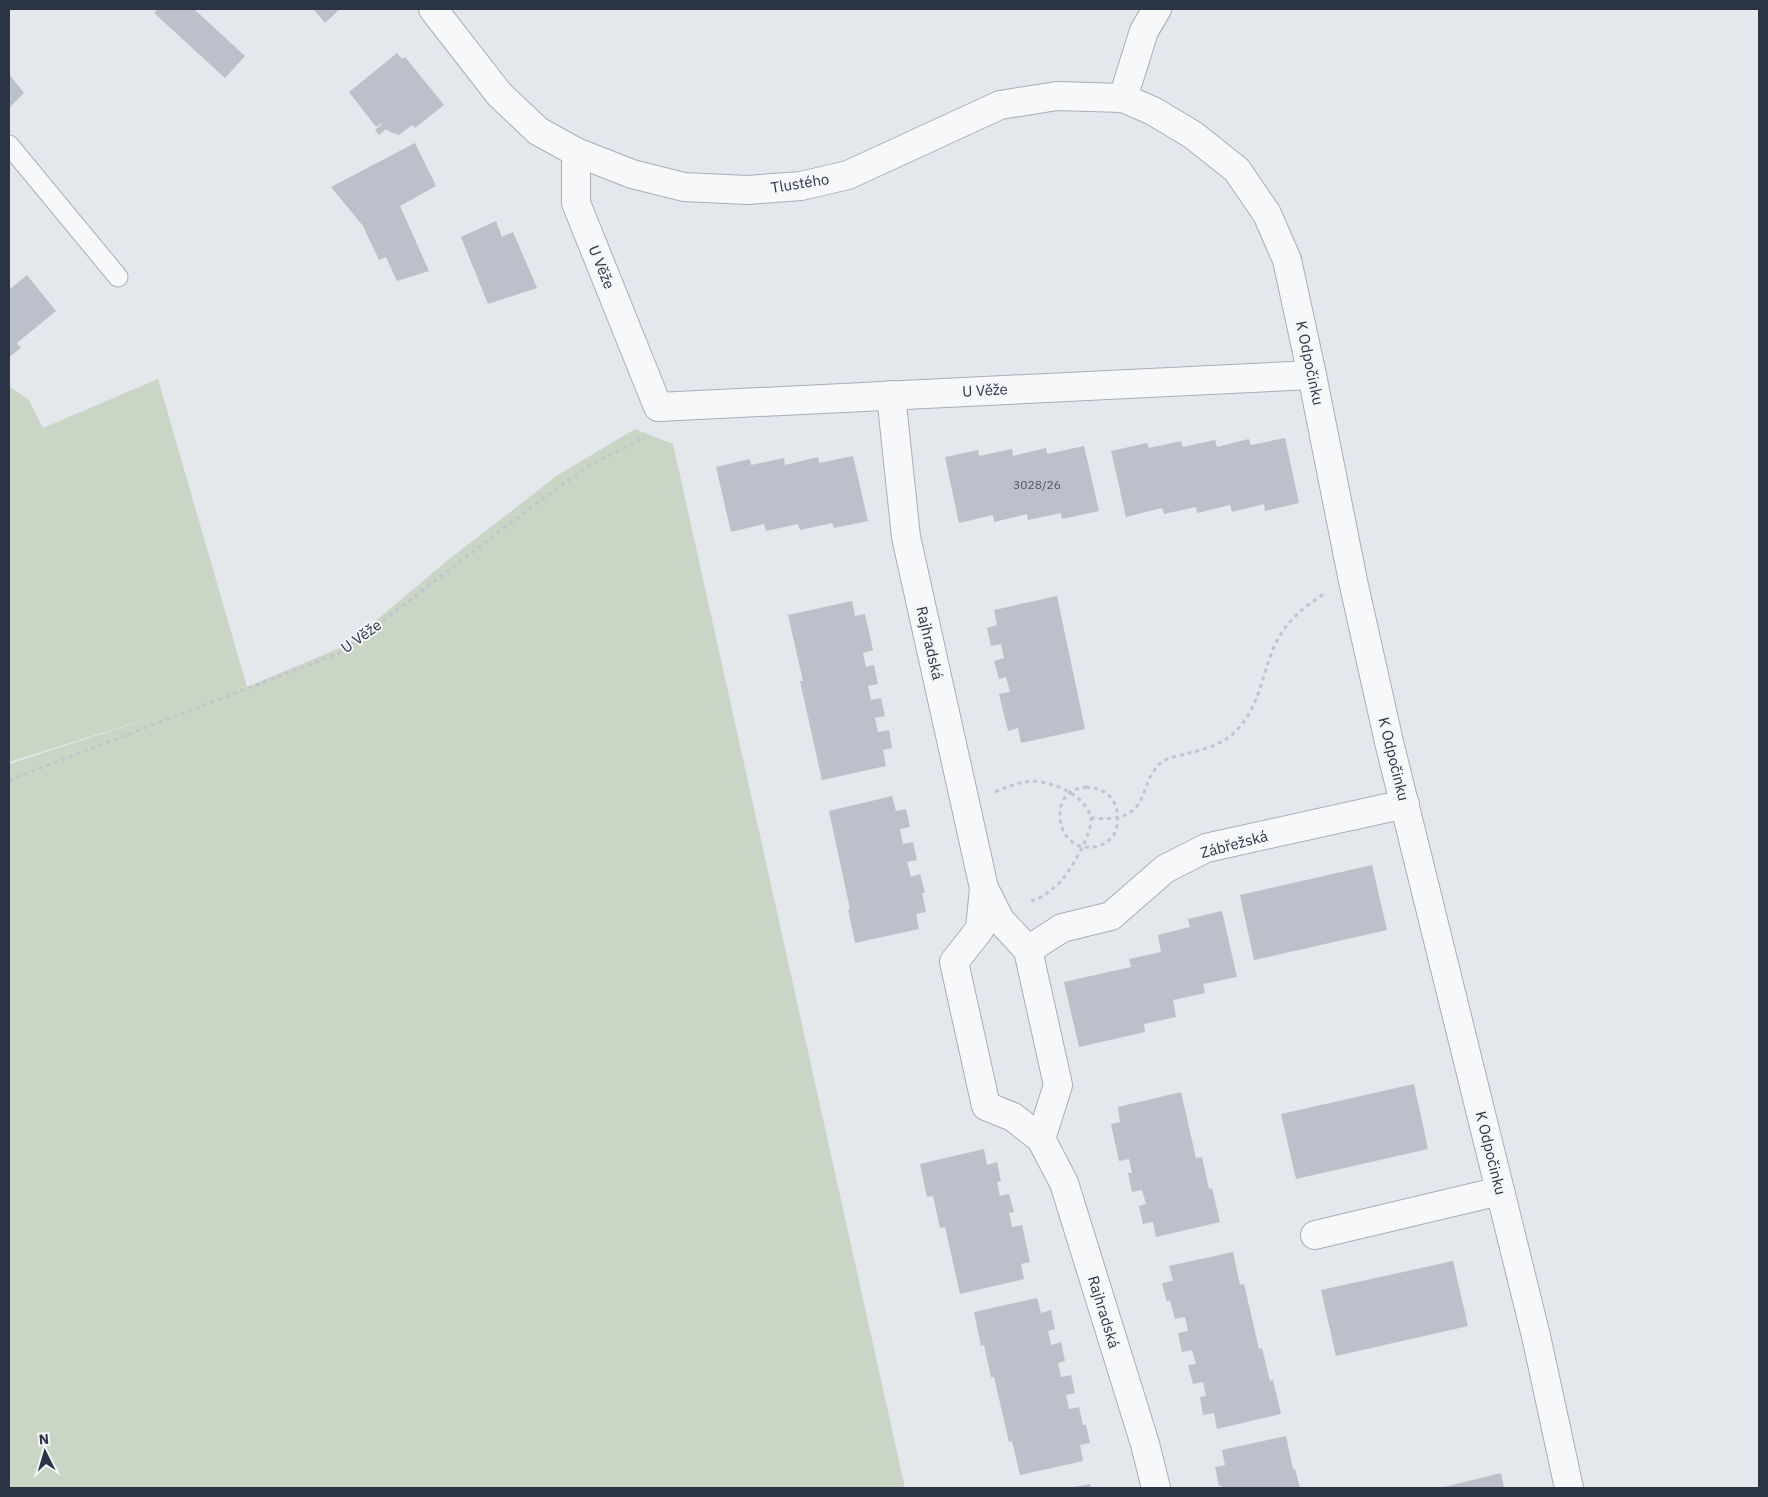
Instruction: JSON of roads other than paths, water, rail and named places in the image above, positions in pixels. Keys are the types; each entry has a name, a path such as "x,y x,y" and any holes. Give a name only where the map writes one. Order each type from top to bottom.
{"street":[{"name":"Tlustého","path":"433,9 499,94 538,131 576,152 632,174 684,187 747,190 801,186 848,175 1000,105 1057,96 1123,98"},
{"path":"1123,98 1144,31 1157,9"},
{"name":"K Odpočinku","path":"1123,98 1152,111 1193,135 1237,170 1267,214 1287,260 1353,581 1405,804 1536,1336 1569,1488"},
{"name":"U Věže","path":"576,152 576,203 658,407 1312,375"},
{"name":"Rajhradská","path":"891,395 906,537 964,796 990,899 1000,920 1028,950"},
{"name":"Zábřežská","path":"1028,950 1062,928 1111,916 1165,869 1206,848 1405,804"},
{"name":"Rajhradská","path":"990,899 980,929 954,962 986,1106 1013,1116 1042,1139 1064,1183 1146,1444 1156,1488"},
{"path":"1028,950 1058,1085 1042,1139"},
{"path":"1315,1235 1500,1191"}],"lane":[{"path":"9,145 118,277"}]}
